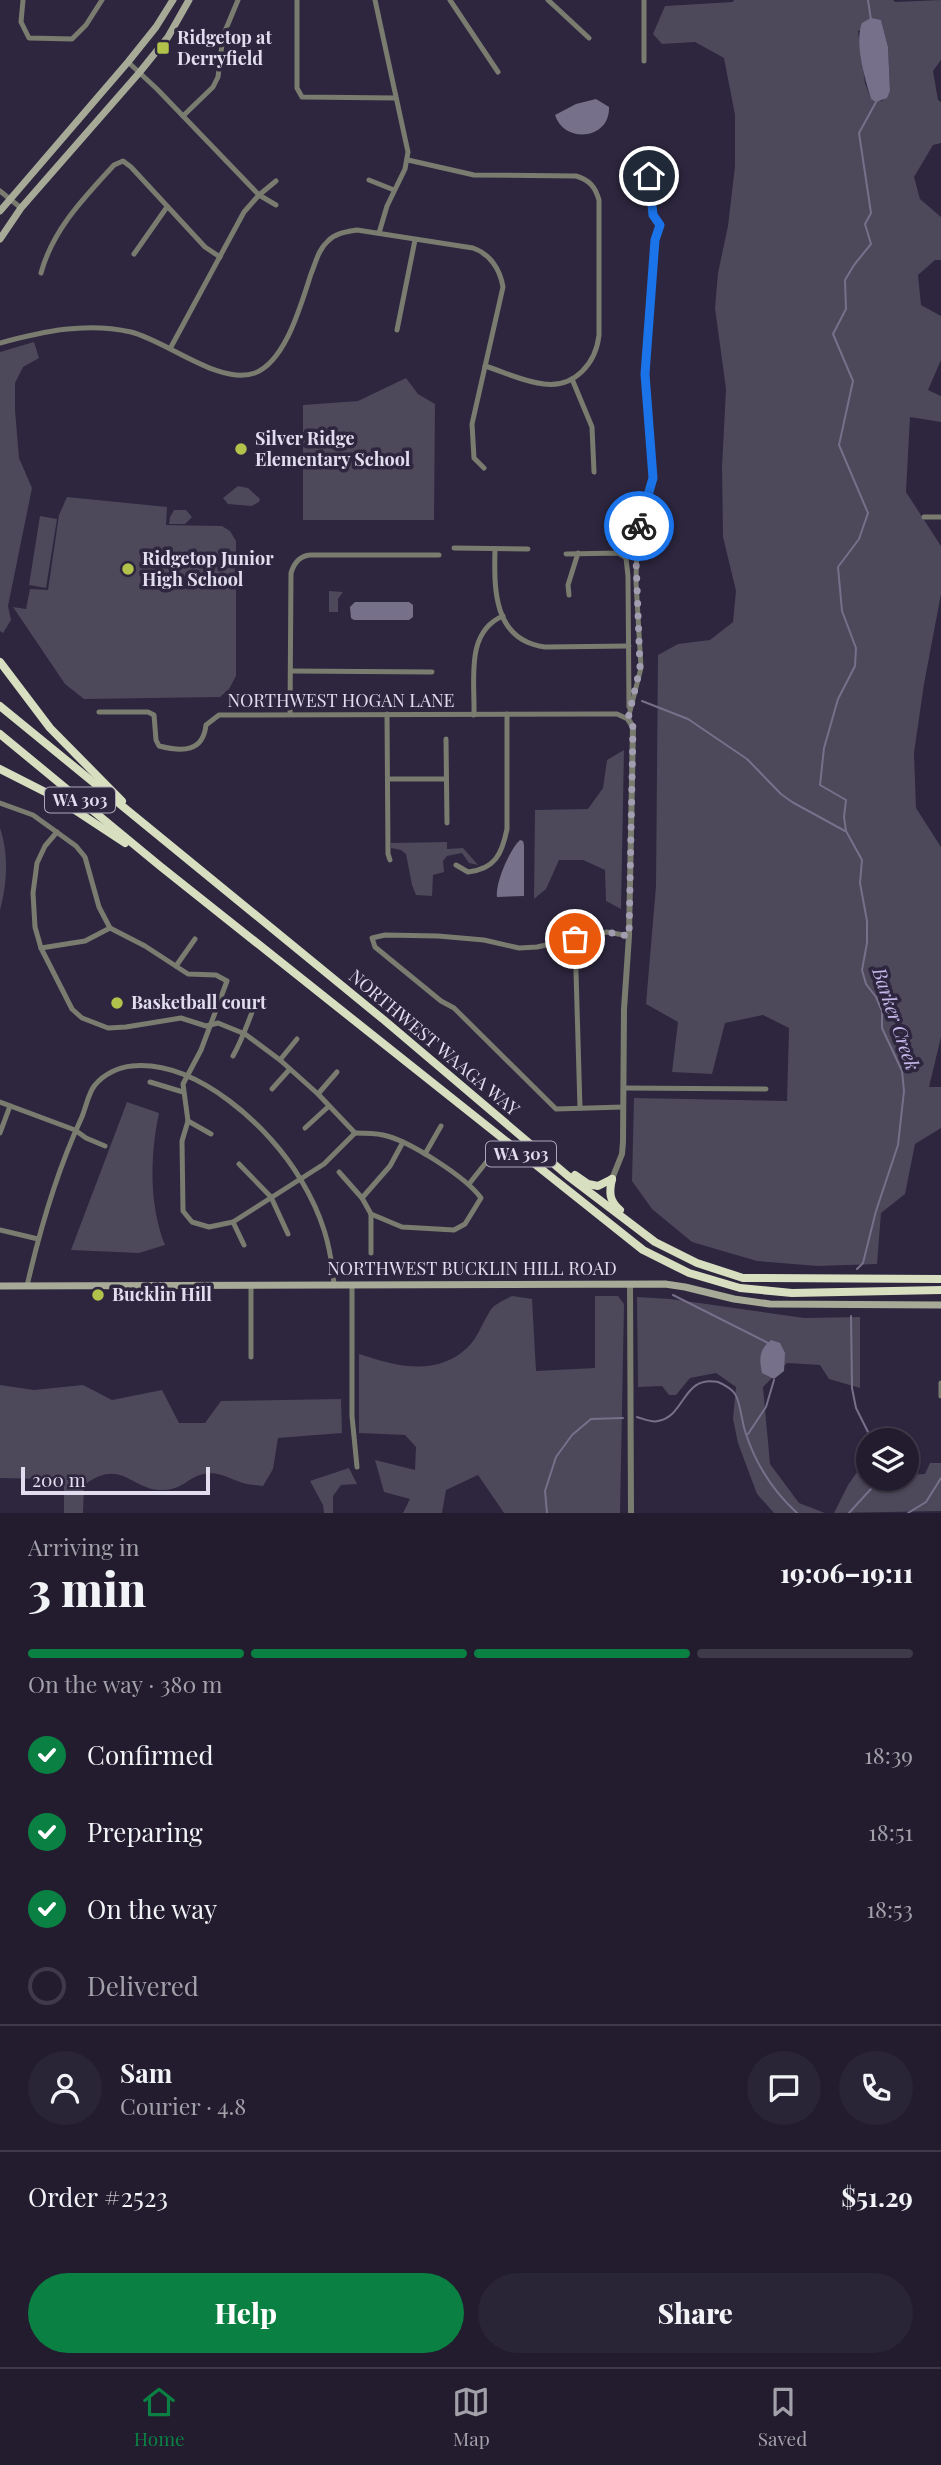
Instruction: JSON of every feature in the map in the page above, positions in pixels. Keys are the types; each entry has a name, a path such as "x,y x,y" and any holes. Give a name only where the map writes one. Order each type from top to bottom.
{"highway":[{"path":"0,662 50,728 143,823"},
{"name":"NORTHWEST WAAGA WAY","path":"0,706 642,1233 697,1263 743,1278 941,1279"},
{"name":"NORTHWEST WAAGA WAY","path":"0,734 160,866 643,1250 689,1273 740,1288 792,1293 941,1290"},
{"path":"0,769 55,797 160,866"},
{"path":"549,1158 588,1184 598,1186 612,1179"},
{"path":"612,1179 610,1190 614,1205 642,1233"}],"main road":[{"path":"0,211 128,62 156,27 173,0"},
{"path":"0,239 21,208 139,73 173,30 189,0"},
{"name":"NORTHWEST BUCKLIN HILL ROAD","path":"0,1286 630,1284 681,1286 734,1299 782,1305 941,1305"}],"street":[{"path":"23,0 21,22 29,38 72,39 86,25 102,0"},
{"path":"183,116 213,87 218,77 223,36 238,0"},
{"path":"297,0 297,88 302,97 396,98"},
{"path":"375,0 402,119 408,160 387,206 379,233"},
{"path":"450,0 498,72"},
{"path":"548,0 589,38"},
{"path":"644,0 644,61"},
{"path":"128,62 258,195 276,205"},
{"path":"408,160 474,175 576,176 586,179 594,186 599,200 598,345 589,364 572,379 556,384 543,384 485,366"},
{"path":"41,273 63,223 114,165 123,161 205,247 220,257"},
{"path":"628,717 640,668 637,540 641,513 653,478 645,374 655,240 660,225 653,215 649,176"},
{"path":"369,180 394,190"},
{"path":"171,347 244,212 258,195 276,181"},
{"path":"0,191 21,208"},
{"path":"134,254 167,207"},
{"path":"0,343 52,330 104,327 134,333 171,347 210,368 244,376 264,368 279,354 318,253 329,239 340,233 357,230 473,248 488,256 502,278 502,296 474,409 474,458 484,468"},
{"path":"397,330 415,240"},
{"path":"572,379 592,427 594,472"},
{"path":"924,517 941,517"},
{"path":"454,548 528,549"},
{"path":"495,549 494,587 498,607 516,635 535,646 629,646"},
{"path":"566,554 618,552 626,558 628,576 628,717 633,727 629,936 624,1009 622,1154 612,1179"},
{"path":"569,595 568,585 578,553"},
{"path":"290,714 293,565 304,556 310,555 439,555"},
{"path":"474,715 476,644 484,628 491,621 503,616"},
{"path":"290,671 432,671"},
{"name":"NORTHWEST HOGAN LANE","path":"99,712 148,712 154,715 159,746 192,748 205,738 206,725 219,715 617,714 628,717"},
{"path":"387,714 390,860"},
{"path":"456,865 468,872 486,868 497,856 504,842 507,829 507,714"},
{"path":"446,739 447,823"},
{"path":"388,779 446,779"},
{"path":"0,803 33,815 76,846 85,857 99,907 110,928 145,946 188,974 216,975 227,981 212,1024 183,1084 188,1122 182,1141 183,1211 192,1222 209,1227 233,1222 324,1164 355,1133"},
{"path":"57,832 45,846 37,863 34,881 35,927 41,948 72,1009 82,1018 108,1028 181,1018 206,1026 218,1023 245,1034 280,1060 318,1094 355,1133 382,1134 403,1142 470,1184 481,1198 465,1224 454,1230 401,1227 371,1214"},
{"path":"41,948 85,941 110,928"},
{"path":"623,1107 556,1109 454,1008 375,947 372,938 385,935 438,936 484,940 519,948 607,932 629,936"},
{"path":"176,966 195,939"},
{"path":"575,939 580,1108"},
{"path":"233,1056 245,1034 255,1005"},
{"path":"280,1060 297,1039"},
{"path":"27,1286 38,1239 75,1130 94,1086 120,1067 144,1065 167,1069 201,1082 260,1129 300,1178 326,1230 334,1285"},
{"path":"272,1089 289,1070"},
{"path":"318,1094 337,1072"},
{"path":"150,1082 183,1092"},
{"path":"624,1088 766,1089"},
{"path":"0,1102 75,1130 105,1146"},
{"path":"0,1133 10,1106"},
{"path":"305,1128 329,1106"},
{"path":"188,1122 211,1134"},
{"path":"425,1154 441,1126"},
{"path":"362,1198 390,1166 403,1142"},
{"path":"470,1184 488,1160"},
{"path":"239,1164 271,1197 288,1234"},
{"path":"339,1172 362,1198 371,1214 371,1253"},
{"path":"233,1222 244,1245"},
{"path":"0,1230 38,1239"},
{"path":"630,1284 631,1513"},
{"path":"352,1285 352,1416 357,1467"},
{"path":"251,1286 251,1357"},
{"path":"941,1383 941,1396"}],"shaded area":[{"path":"941,0 941,60 933,71 938,100 941,102 941,143 933,145 914,177 920,199 941,217 941,260 935,260 918,275 921,305 941,316 941,360 928,390 941,396 941,422 910,417 906,492 941,546 941,594 914,753 916,808 941,847 941,1037 929,1087 941,1087 941,1128 915,1144 905,1194 881,1213 877,1264 818,1266 757,1261 692,1242 652,1209 632,1181 634,1098 787,1101 789,1028 763,1015 725,1023 712,1074 672,1072 678,1022 646,1004 656,886 658,655 678,644 710,640 733,622 736,591 723,537 722,467 726,389 715,308 735,166 735,115 724,58 695,42 662,44 653,34 665,6 733,2","holes":["881,20 888,47 890,91 882,101 871,99 865,83 858,31"]},
{"path":"871,18 881,20 888,47 890,91 887,98 876,102 871,99 863,71 859,40 862,23"},
{"path":"596,99 609,107 607,118 595,132 576,134 567,131 555,115 576,104"},
{"path":"34,342 39,358 23,367 15,383 19,458 32,488 8,606 11,620 3,633 0,631 0,352"},
{"path":"406,378 418,394 435,404 434,520 303,520 303,405 358,401"},
{"path":"238,486 248,488 260,499 259,502 252,506 228,504 223,498"},
{"path":"67,497 167,507 166,525 222,526 230,531 236,541 236,676 229,689 220,697 84,699 65,684 13,607 26,609 30,589 48,590 59,515"},
{"path":"174,510 186,510 192,517 185,524 169,524"},
{"path":"40,516 57,519 46,588 29,585"},
{"path":"329,591 343,592 338,599 338,612 329,612"},
{"path":"355,602 409,602 413,605 413,617 409,620 354,620 351,618 350,607"},
{"path":"624,750 621,909 606,901 605,870 583,860 559,860 546,889 534,899 535,810 588,809 603,788 607,760"},
{"path":"0,828 6,869 0,910"},
{"path":"520,840 524,845 524,896 497,897 498,883 504,867"},
{"path":"447,842 447,849 463,848 478,865 469,863 462,853 447,856 443,861 444,872 433,875 432,896 416,895 406,854 391,848 391,843"},
{"path":"127,1102 159,1113 153,1180 156,1213 165,1245 139,1253 71,1250"},
{"path":"512,1296 532,1299 536,1371 595,1368 595,1296 618,1296 624,1304 620,1513 504,1513 478,1475 446,1490 442,1513 403,1513 410,1499 384,1492 375,1460 415,1470 416,1447 405,1435 359,1433 359,1354 401,1365 429,1366 442,1363 467,1348 492,1309"},
{"path":"637,1297 671,1299 804,1318 860,1317 860,1388 829,1379 820,1365 787,1363 763,1387 770,1464 799,1503 825,1513 774,1513 757,1494 738,1443 733,1419 736,1387 716,1373 690,1378 676,1395 669,1395 662,1386 638,1387"},
{"path":"771,1340 780,1343 785,1353 784,1371 774,1379 762,1373 760,1363 762,1351"},
{"path":"0,1385 34,1390 83,1385 112,1400 162,1390 179,1423 205,1423 221,1401 341,1399 342,1433 278,1438 273,1469 263,1486 213,1473 200,1475 180,1486 165,1490 143,1486 118,1474 108,1474 84,1485 83,1513 64,1513 64,1487 43,1479 0,1478"},
{"path":"930,1463 941,1463 941,1511 834,1513 856,1474 856,1491 919,1491 919,1474 925,1474"},
{"path":"349,1468 357,1484 341,1485 333,1496 333,1513 324,1513 323,1505 310,1481"}],"waterway":[{"name":"Barker Creek","path":"868,0 871,20"},
{"name":"Barker Creek","path":"857,1269 863,1263 876,1211 898,1145 904,1091 902,1071 882,1028 882,1011 866,984 862,970 867,943 867,921 860,883 862,860 846,831 846,800 820,785 824,748 838,699 855,666 856,648 842,611 838,567 859,539 868,513 839,445 853,381 833,334 846,309 845,280 871,244 865,224 871,213 859,133 876,102"},
{"path":"642,701 688,719 747,759 792,802 845,831"},
{"path":"673,1295 768,1343"},
{"name":"Barker Creek","path":"851,1316 852,1388 856,1408 866,1428"},
{"path":"748,1434 766,1407 774,1380"},
{"path":"637,1417 651,1421 667,1418 697,1384 706,1381 725,1385 737,1397 749,1443 760,1465 773,1486 797,1513"},
{"path":"547,1513 545,1491 556,1457 572,1435 591,1419 623,1418"},
{"path":"908,1513 926,1502 941,1478"},
{"name":"Barker Creek","path":"849,1513 869,1491"}],"way so far":[{"path":"575,939 607,932 629,936 633,727 628,719 640,668 636,582 639,526"}],"place":[{"name":"Ridgetop at Derryfield","path":"163,48"},
{"name":"Silver Ridge Elementary School","path":"241,449"},
{"name":"Ridgetop Junior High School","path":"128,569"},
{"name":"Basketball court","path":"117,1003"},
{"name":"Bucklin Hill","path":"98,1295"}],"route":[{"path":"639,526 653,478 645,374 655,240 660,225 653,215 649,176"}]}
